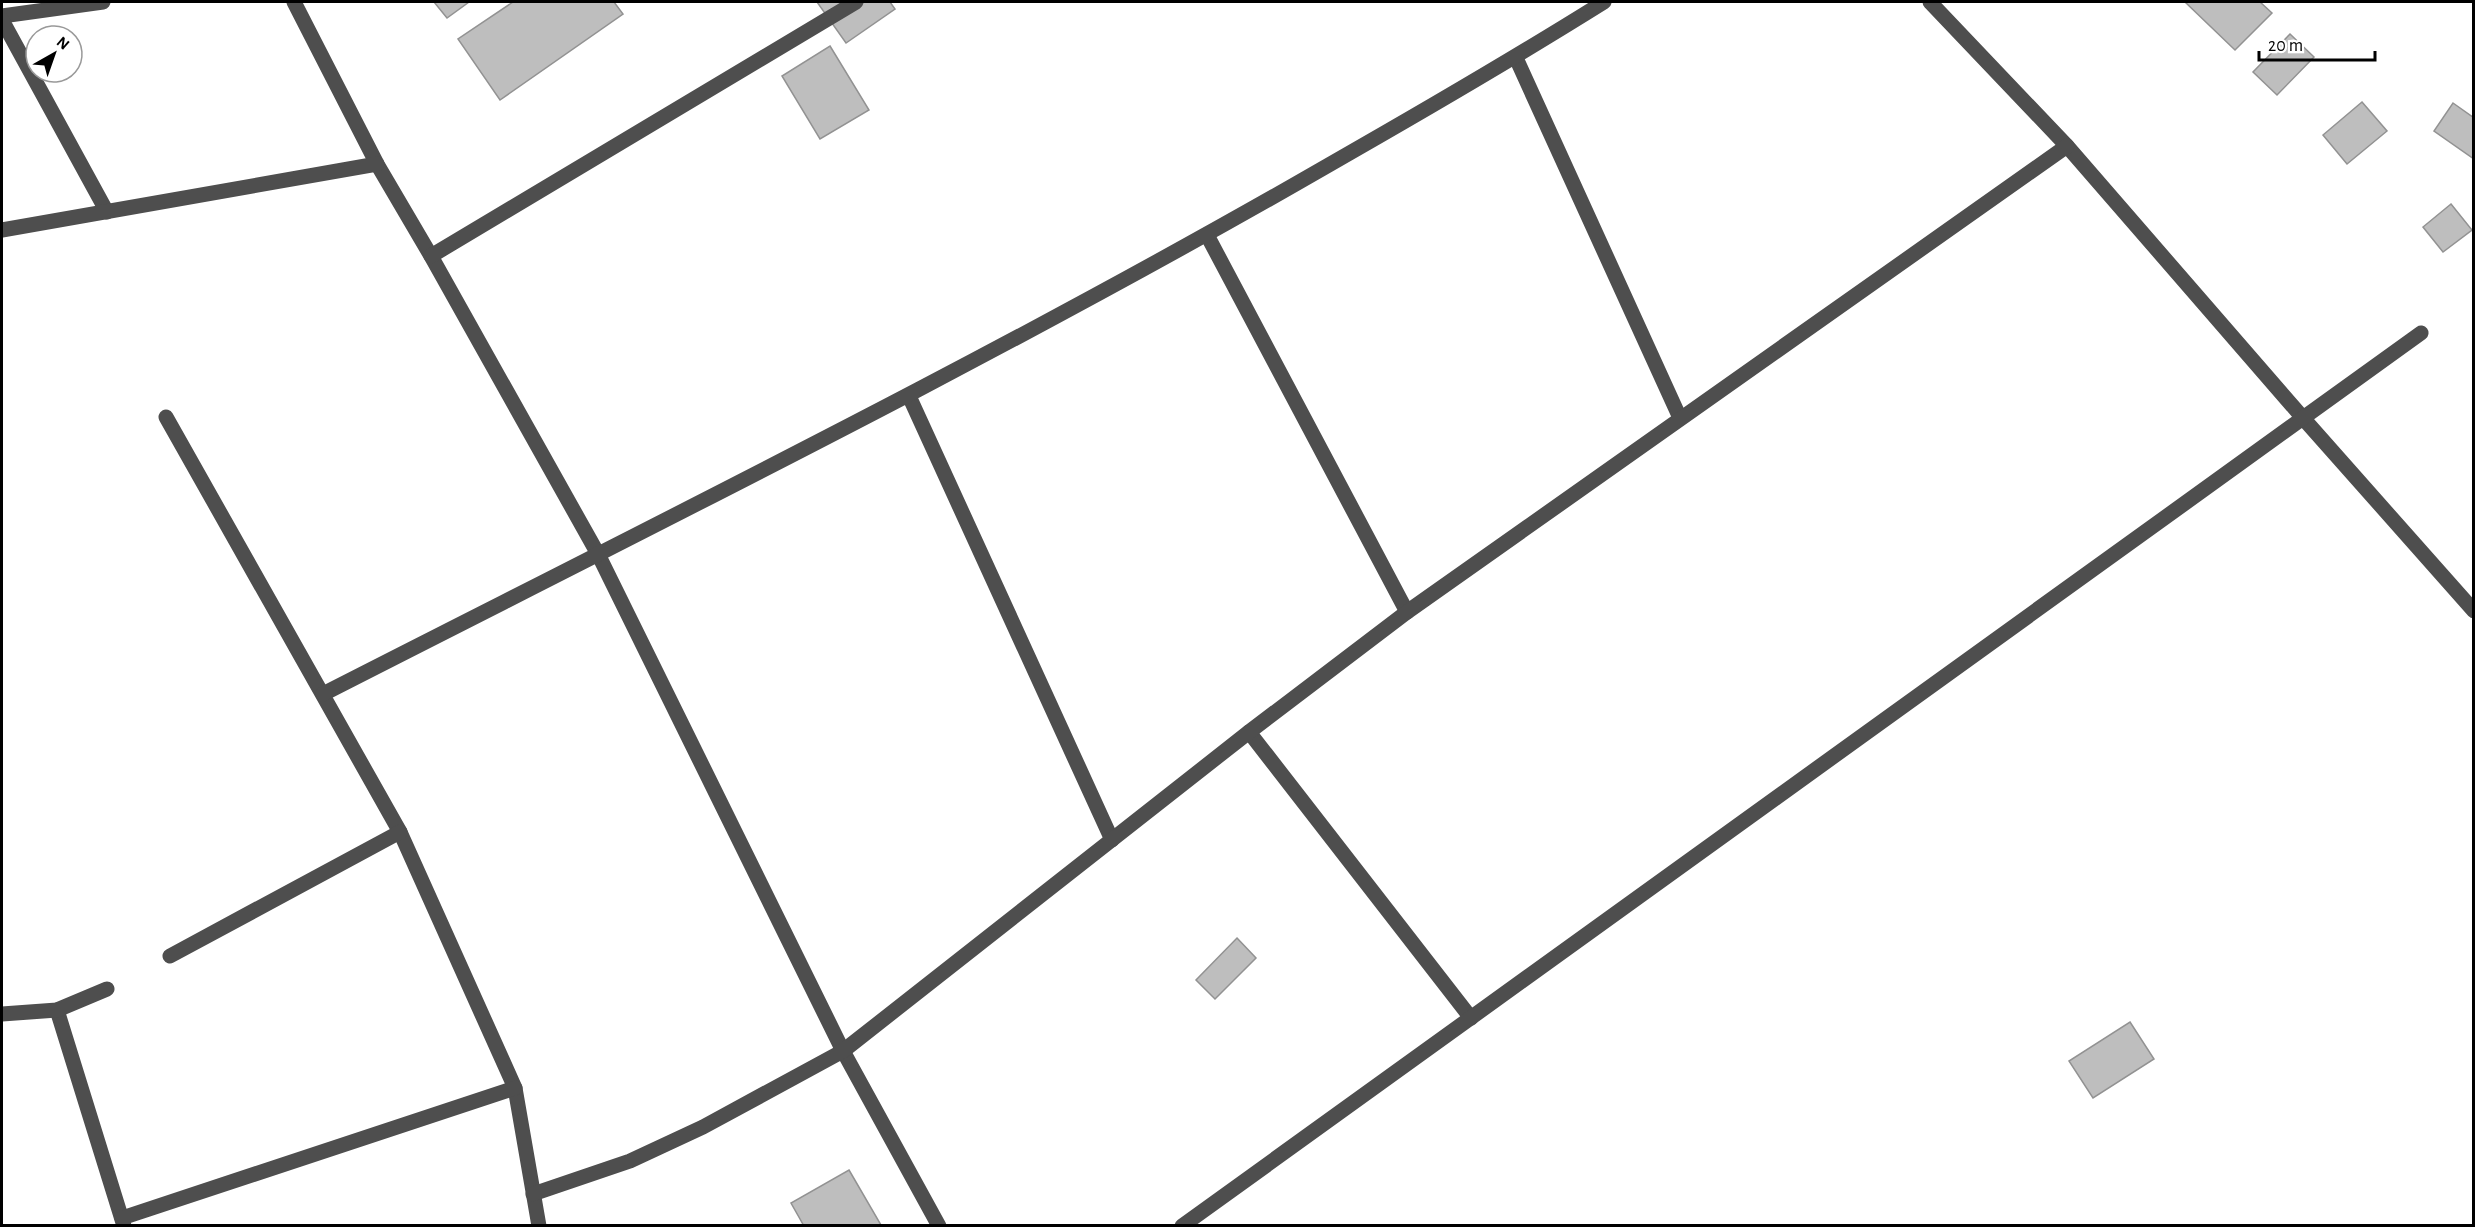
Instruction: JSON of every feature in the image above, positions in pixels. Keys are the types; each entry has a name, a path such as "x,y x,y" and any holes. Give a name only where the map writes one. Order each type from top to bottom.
{"street":[{"path":"103,2 2,18 107,212"},
{"path":"294,2 377,164 598,554 843,1051 939,1226"},
{"path":"431,256 856,2"},
{"path":"323,694 909,396 1208,235 1516,58 1604,2"},
{"path":"1930,2 2067,146 2474,611"},
{"path":"1516,58 1680,418"},
{"path":"533,1194 630,1161 703,1127 843,1051 1249,732 1407,612 2067,146"},
{"path":"2,230 377,164"},
{"path":"1208,235 1407,612"},
{"path":"1182,1226 2421,333"},
{"path":"909,396 1112,840"},
{"path":"166,417 400,832 515,1088 539,1226"},
{"path":"1249,732 1471,1018"},
{"path":"170,956 400,832"},
{"path":"2,1014 57,1010 107,989"},
{"path":"57,1010 123,1222 515,1088"}],"building":[{"path":"434,2 469,2 447,18"},
{"path":"513,2 614,2 623,14 500,100 458,39"},
{"path":"817,2 890,2 895,9 846,43"},
{"path":"2185,2 2260,2 2272,13 2235,50"},
{"path":"2290,34 2314,57 2277,95 2253,72"},
{"path":"830,46 869,110 820,139 782,76"},
{"path":"2362,102 2387,131 2347,164 2323,135"},
{"path":"2453,103 2474,118 2474,159 2434,131"},
{"path":"2451,204 2472,230 2443,252 2423,227"},
{"path":"1237,938 1256,958 1215,999 1196,980"},
{"path":"2130,1022 2154,1059 2093,1098 2069,1061"},
{"path":"849,1170 881,1225 804,1226 791,1203"}]}
